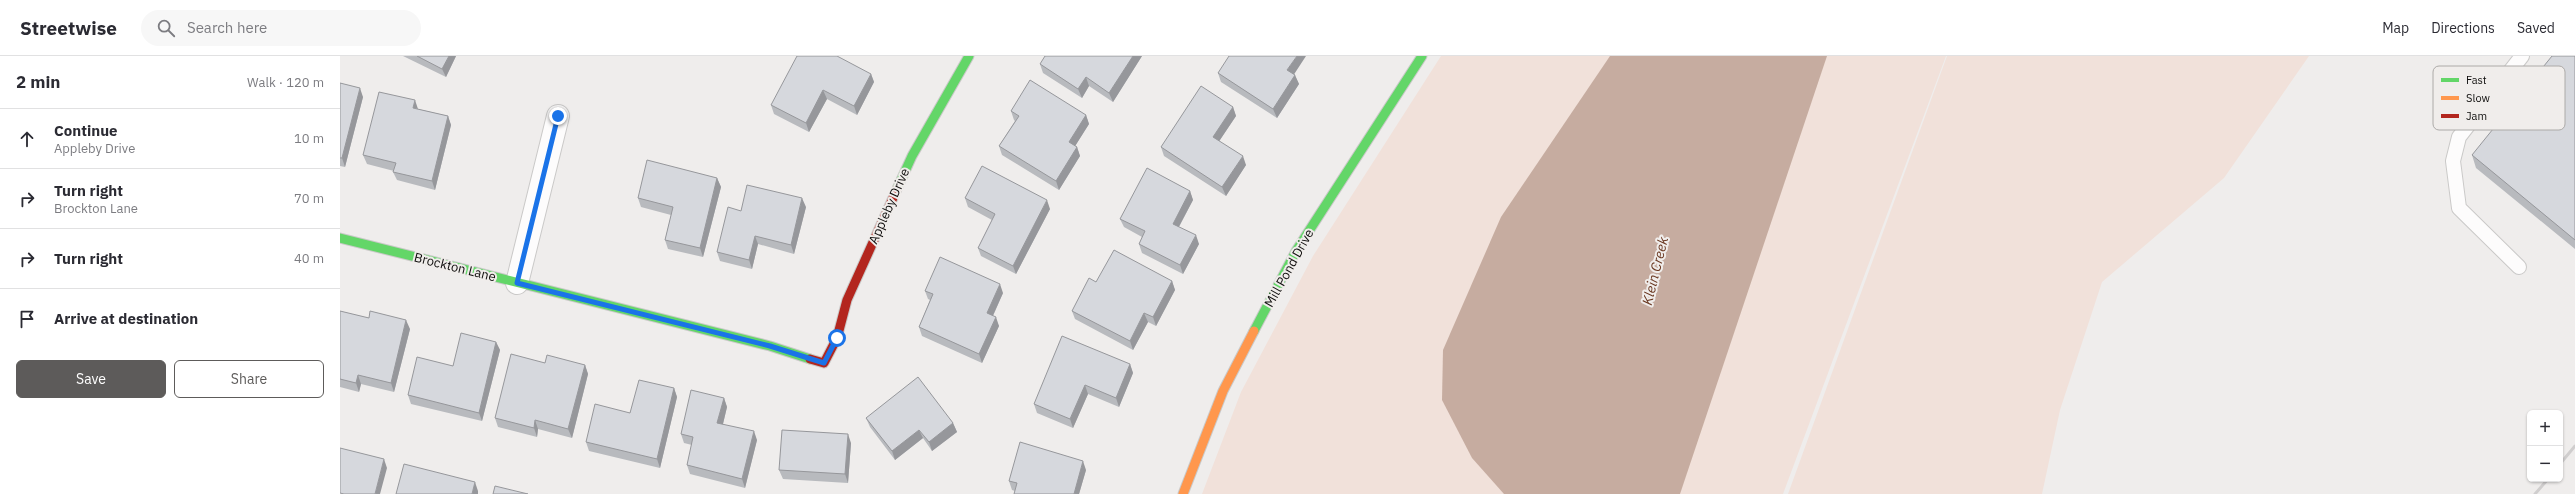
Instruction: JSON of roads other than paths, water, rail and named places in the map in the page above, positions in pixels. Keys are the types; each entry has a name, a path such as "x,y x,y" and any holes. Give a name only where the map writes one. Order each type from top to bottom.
{"street":[{"name":"Appleby Drive","path":"824,363 837,338 847,300 912,156 969,56"},
{"name":"Mill Pond Drive","path":"1183,494 1223,391 1296,251 1422,56"},
{"path":"517,283 558,116"},
{"name":"Brockton Lane","path":"340,238 770,346 824,363"}],"lane":[{"path":"2514,66 2522,56"},
{"path":"2465,130 2460,137 2453,161 2459,208 2520,267"}],"water":[{"name":"Klein Creek","path":"1610,56 1827,56 1680,494 1504,494 1472,458 1442,400 1443,350 1501,217"}],"railway":[{"path":"2563,460 2575,446"},
{"path":"2535,494 2545,482"}]}
